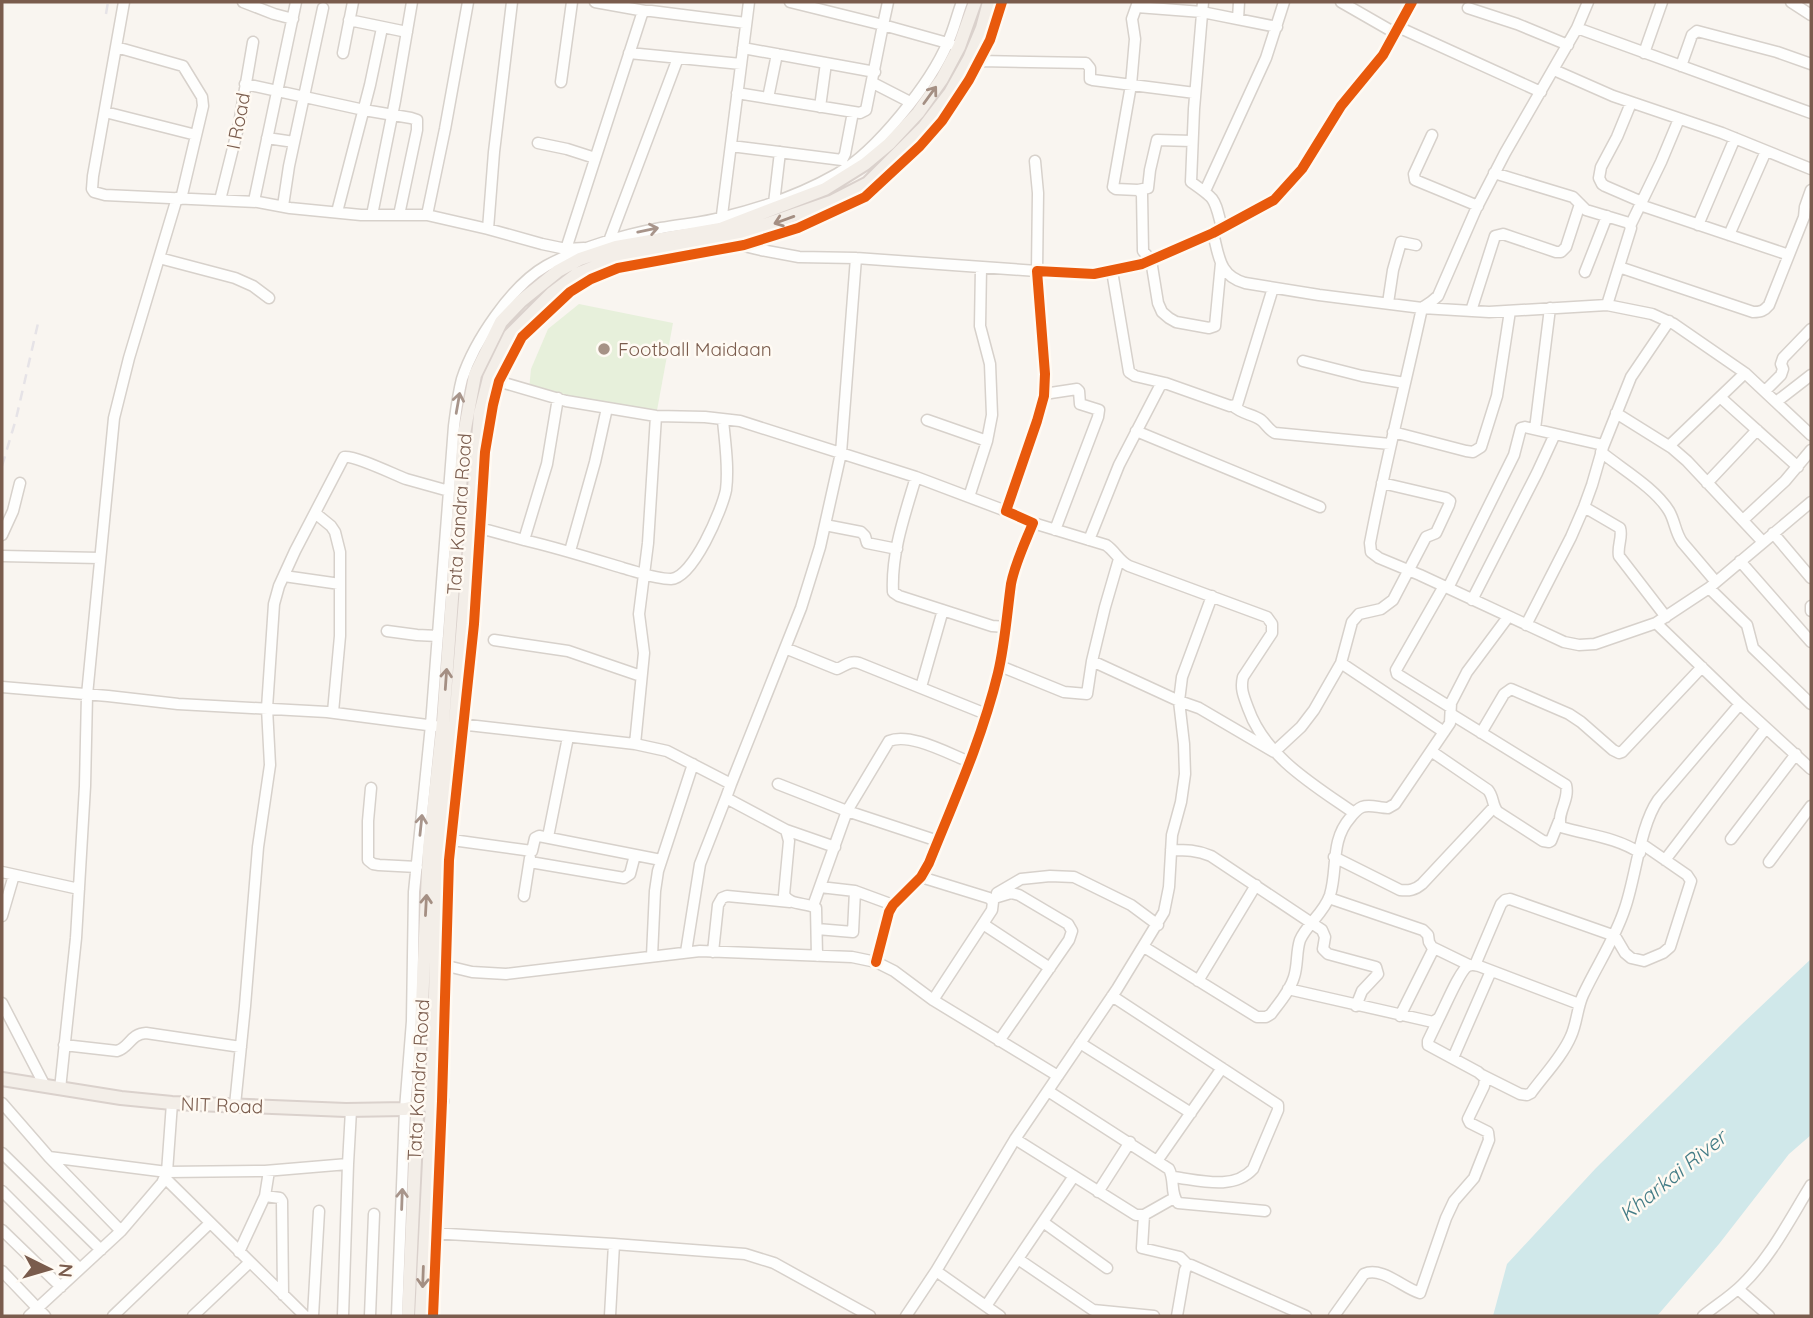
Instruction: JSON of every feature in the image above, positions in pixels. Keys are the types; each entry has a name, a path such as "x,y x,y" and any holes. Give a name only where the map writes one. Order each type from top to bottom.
{"main road":[{"name":"Tata Kandra Road","path":"408,1316 411,1107 429,849 447,725 480,414 510,335 552,293 578,274 616,258 675,249 825,189 865,164 885,141 918,113 942,79 953,45 975,2"},
{"name":"Tata Kandra Road","path":"426,1308 437,1102 446,839 456,754 447,725 470,373 501,322 521,300 558,271 580,259 612,244 723,229 831,202 867,183 925,127 950,93 969,59 989,2"},
{"name":"NIT Road","path":"2,1079 172,1104 351,1110 411,1107 437,1102"}],"street":[{"path":"124,2 93,176 94,192 106,195 254,201 372,215 427,215 566,248 612,244 678,58"},
{"path":"243,2 293,19"},
{"path":"254,201 296,2"},
{"path":"343,53 353,2"},
{"path":"372,215 412,2"},
{"path":"427,215 468,2"},
{"path":"488,229 512,2"},
{"path":"561,82 572,2"},
{"path":"595,2 746,23"},
{"path":"723,229 749,2"},
{"path":"790,2 821,5 953,45"},
{"path":"737,93 860,113 866,110 888,2"},
{"path":"723,229 774,202 839,174 885,141 910,102 953,45 962,2"},
{"path":"397,1316 411,1107 414,892 447,725 474,624 485,452 493,405 494,380 522,337 570,292 591,279 618,268 744,246 798,228 865,197 942,121 969,80 990,40 1002,2"},
{"path":"1238,19 1240,2"},
{"path":"1205,191 1255,83 1284,2"},
{"path":"1341,2 1397,30 1541,92"},
{"path":"723,229 744,246 799,257 856,258 1069,274 1094,274 1142,264 1217,231 1274,200 1302,169 1341,106 1383,55 1412,2"},
{"path":"1588,2 1568,45 1494,173 1438,296 1422,307 1390,444 1370,543 1371,552 1564,642 1595,644 1666,617 1712,585 1811,503"},
{"path":"1644,53 1662,2"},
{"path":"1791,2 1807,9"},
{"path":"1192,141 1157,140 1148,188 1114,188 1131,85 1135,39 1132,19 1138,4 1203,7 1238,19 1277,27"},
{"path":"1138,190 1142,197 1143,251 1151,260 1162,312 1176,322 1213,328 1221,263 1215,202 1191,182 1203,7"},
{"path":"283,206 323,8"},
{"path":"1468,8 1568,45"},
{"path":"566,248 645,11"},
{"path":"349,20 407,32"},
{"path":"337,212 382,28"},
{"path":"1577,28 1811,113"},
{"path":"1681,66 1692,35 1697,31 1811,64"},
{"name":"I Road","path":"220,200 239,124 253,42"},
{"path":"60,1088 76,938 85,786 87,695 114,418 129,358 179,199 203,101 183,66 116,47"},
{"path":"743,48 875,72"},
{"path":"629,53 741,64"},
{"path":"768,98 777,54"},
{"path":"979,61 1086,63 1090,68 1090,79 1093,80 1195,93"},
{"path":"820,107 827,63"},
{"path":"1554,70 1631,103 1735,138 1811,169"},
{"path":"873,83 910,102"},
{"path":"245,84 416,120 418,123 399,215"},
{"path":"1631,103 1601,167 1599,178 1602,184 1641,204 1789,255"},
{"path":"104,112 196,135"},
{"path":"731,145 842,160 853,112"},
{"path":"1607,304 1630,226 1679,119"},
{"path":"1432,135 1414,174 1415,180 1478,206"},
{"path":"267,138 294,142"},
{"path":"1698,225 1735,138"},
{"path":"538,143 595,158"},
{"path":"1729,235 1766,151"},
{"path":"774,202 779,152"},
{"path":"1006,511 1044,394 1045,374 1037,271 1038,192 1035,161"},
{"path":"1494,173 1573,197 1586,210 1627,222 1630,226"},
{"path":"1619,267 1753,312 1765,310 1804,217 1811,190"},
{"path":"1472,311 1495,236 1503,234 1556,252 1561,251 1566,247 1580,204"},
{"path":"1586,272 1607,216"},
{"path":"1388,303 1401,242 1416,245"},
{"path":"447,725 438,636 454,426 461,382 470,373 489,324 522,286 545,267 588,248"},
{"path":"159,258 235,278 253,286 269,298"},
{"path":"686,952 700,864 801,608 825,525 841,453 856,258"},
{"path":"1221,263 1229,276 1236,281 1388,303 1489,312 1607,304 1653,314 1669,321 1745,373 1811,435"},
{"path":"969,497 987,441 992,415 990,364 980,326 981,267"},
{"path":"1112,271 1129,372 1135,376 1233,406 1263,421 1270,431 1275,433 1390,444"},
{"path":"1233,406 1238,402 1273,288"},
{"path":"1535,429 1550,308"},
{"path":"1393,432 1466,451 1473,452 1481,447 1497,396 1510,311"},
{"path":"1526,625 1584,507 1602,449 1631,377 1669,321"},
{"path":"1765,391 1781,375 1783,358 1811,328"},
{"path":"1303,361 1362,376 1405,383"},
{"path":"1669,446 1745,373"},
{"path":"1776,402 1811,375"},
{"path":"494,380 607,408 656,416 740,421 916,477 1032,523 1110,547 1119,559 1129,566 1267,617 1272,624 1272,633 1241,684 1252,721 1274,752"},
{"path":"1089,540 1136,431 1158,390 1165,383"},
{"path":"1044,394 1077,389 1080,404 1099,410 1055,530"},
{"path":"1720,397 1798,467"},
{"path":"524,540 547,464 558,398"},
{"path":"570,551 607,408"},
{"path":"1616,413 1669,446 1687,461 1763,541"},
{"path":"635,744 644,653 639,614 656,416"},
{"path":"480,528 570,551 644,574 673,579 692,564 720,512 727,477 723,420"},
{"path":"927,420 987,441"},
{"path":"1431,751 1488,790 1498,813 1546,842 1551,841 1567,795 1566,785 1481,733 1397,674 1396,670 1446,587 1514,455 1521,428 1525,427 1602,449 1642,483 1668,509 1677,535 1712,585 1746,625 1753,648 1811,704"},
{"path":"1707,483 1757,430"},
{"path":"1136,431 1320,507"},
{"path":"1472,600 1555,434"},
{"path":"1743,520 1770,497 1811,450"},
{"path":"235,1105 258,847 270,765 267,708 272,615 276,597 344,457 348,456 401,477 449,491"},
{"path":"916,477 902,521 893,592 996,627 1006,627"},
{"path":"2,535 13,511 20,483"},
{"path":"1274,752 1308,719 1341,663 1352,622 1359,614 1386,606 1398,593 1426,537 1436,533 1450,501 1382,484"},
{"path":"1584,507 1620,528 1622,534 1619,556 1666,617"},
{"path":"315,513 331,526 341,552 340,636 333,712"},
{"path":"876,962 886,920 894,905 922,877 970,762 1000,666 1014,573 1032,523"},
{"path":"825,525 861,533 867,543 897,549"},
{"path":"1773,533 1811,578"},
{"path":"2,556 100,558"},
{"path":"1000,666 1064,692 1084,695 1088,692 1092,661 1119,559"},
{"path":"1740,561 1811,642"},
{"path":"284,576 340,584"},
{"path":"906,1316 1015,1139 1112,996 1164,912 1168,899 1172,835 1185,774 1179,701 1182,677 1212,596"},
{"path":"921,687 943,610"},
{"path":"1144,947 1257,1017 1271,1014 1295,975 1302,937 1329,898 1340,832 1362,807 1391,807 1450,723 1452,698 1467,672 1508,617"},
{"path":"1656,623 1811,769"},
{"path":"387,631 438,636"},
{"path":"494,640 568,651 641,676"},
{"path":"785,649 837,669 854,661 986,714"},
{"path":"1092,661 1199,708 1274,752 1304,778 1354,813"},
{"path":"1341,663 1444,732"},
{"path":"1481,733 1504,694 1511,689 1569,714 1619,753 1702,667"},
{"path":"2,687 178,704 333,712 635,744 667,751 731,784"},
{"path":"1559,821 1563,828 1641,848 1665,860 1687,875 1691,881 1670,947 1649,959 1637,960 1625,953 1615,936 1510,899 1502,905 1472,965 1462,972 1428,1045 1520,1094 1527,1095 1571,1036 1579,1004 1615,936 1629,897 1641,848 1650,813 1658,800 1740,704"},
{"path":"1665,860 1766,728"},
{"path":"548,837 568,737"},
{"path":"813,906 847,811 885,745 901,738 970,762"},
{"path":"1731,839 1796,754"},
{"path":"652,956 654,891 661,860 693,764"},
{"path":"778,784 847,811 938,841"},
{"path":"371,788 368,860 379,865 417,867"},
{"path":"727,795 731,802 786,830 835,847"},
{"path":"1769,862 1811,806"},
{"path":"1334,857 1400,890 1416,889 1494,807"},
{"path":"786,830 789,841 783,891 786,899 791,902"},
{"path":"524,896 536,836 661,860"},
{"path":"437,1102 447,966 449,860 446,839 532,851"},
{"path":"1171,850 1199,851 1220,862 1324,933 1323,949 1328,954 1375,965 1378,968 1376,977 1362,990 1356,1006"},
{"path":"530,862 624,878 630,874 635,855"},
{"path":"2,872 79,889"},
{"path":"2,916 14,874"},
{"path":"922,877 990,899 1016,894 1068,923 1072,931 1069,940 999,1041"},
{"path":"990,899 1021,879 1074,877 1131,905 1158,925"},
{"path":"1198,981 1256,885"},
{"path":"820,887 855,891 894,905"},
{"path":"817,929 853,932 855,891"},
{"path":"713,952 718,905 722,898 727,896 813,906 817,911 817,956"},
{"path":"1329,898 1423,930 1434,948 1472,965 1579,1004"},
{"path":"933,1000 993,906 990,899"},
{"path":"983,923 1050,968"},
{"path":"1400,1016 1434,948"},
{"path":"447,966 472,972 506,974 686,952 852,957 876,962 894,971 933,1000 1058,1076"},
{"path":"1452,1058 1492,971"},
{"path":"1288,989 1429,1023 1439,1018"},
{"path":"1112,996 1278,1105 1253,1168 1241,1178 1226,1182 1173,1177"},
{"path":"2,1003 45,1086"},
{"path":"64,1045 117,1051 135,1036 146,1033 241,1047"},
{"path":"1080,1043 1191,1113"},
{"path":"1157,1161 1222,1068"},
{"path":"1335,1316 1368,1272 1379,1273 1418,1293 1421,1291 1450,1209 1474,1178 1489,1140 1488,1132 1470,1123 1468,1119 1484,1086 1485,1078 1482,1074"},
{"path":"1048,1091 1169,1169 1173,1177 1174,1198 1178,1203 1265,1211"},
{"path":"2,1103 49,1157 121,1231"},
{"path":"2,1271 37,1314 61,1287 121,1231 166,1175 172,1104"},
{"path":"343,1316 351,1110"},
{"path":"1015,1139 1133,1214 1144,1215 1174,1198"},
{"path":"1098,1192 1130,1142"},
{"path":"2,1153 101,1250"},
{"path":"49,1157 166,1175 269,1171 348,1164"},
{"path":"239,1252 265,1196 269,1171"},
{"path":"166,1175 210,1223 305,1316"},
{"path":"986,1306 1074,1177"},
{"path":"1703,1316 1738,1289 1755,1271 1811,1185"},
{"path":"2,1191 80,1269"},
{"path":"265,1196 280,1198 282,1201 283,1294"},
{"path":"313,1316 319,1211"},
{"path":"370,1316 373,1214"},
{"path":"1144,1215 1142,1248 1180,1257 1188,1265 1306,1316"},
{"path":"1043,1222 1107,1268"},
{"path":"113,1316 210,1223"},
{"path":"2,1230 61,1287"},
{"path":"431,1233 745,1254 774,1263 870,1316"},
{"path":"610,1316 614,1244"},
{"path":"1018,1259 1091,1313 1154,1316"},
{"path":"193,1316 250,1262"},
{"path":"1177,1316 1188,1265"},
{"path":"936,1271 1000,1316"},
{"path":"1738,1289 1769,1316"},
{"path":"426,1308 433,1316"}],"green space":[{"name":"Football Maidaan","path":"579,304 673,323 656,416 529,390 531,369 548,329"}],"water":[{"name":"Kharkai River","path":"1811,959 1811,1135 1789,1154 1719,1244 1657,1316 1493,1316 1507,1264 1596,1168"}],"railway":[{"path":"106,14 108,2"},
{"path":"2,466 16,419 39,319"}],"cycle path":[{"path":"433,1316 449,860 474,624 485,452 499,381 522,337 570,292 591,279 618,268 744,245 798,228 865,197 920,146 942,121 969,80 990,40 1002,2"},
{"path":"876,962 889,912 921,877 929,863 976,746 1000,662 1013,576 1033,523 1006,511 1044,396 1045,374 1037,271 1094,274 1142,264 1213,233 1274,200 1302,169 1341,106 1383,55 1412,2"}],"place":[{"name":"Football Maidaan","path":"604,349"}]}
